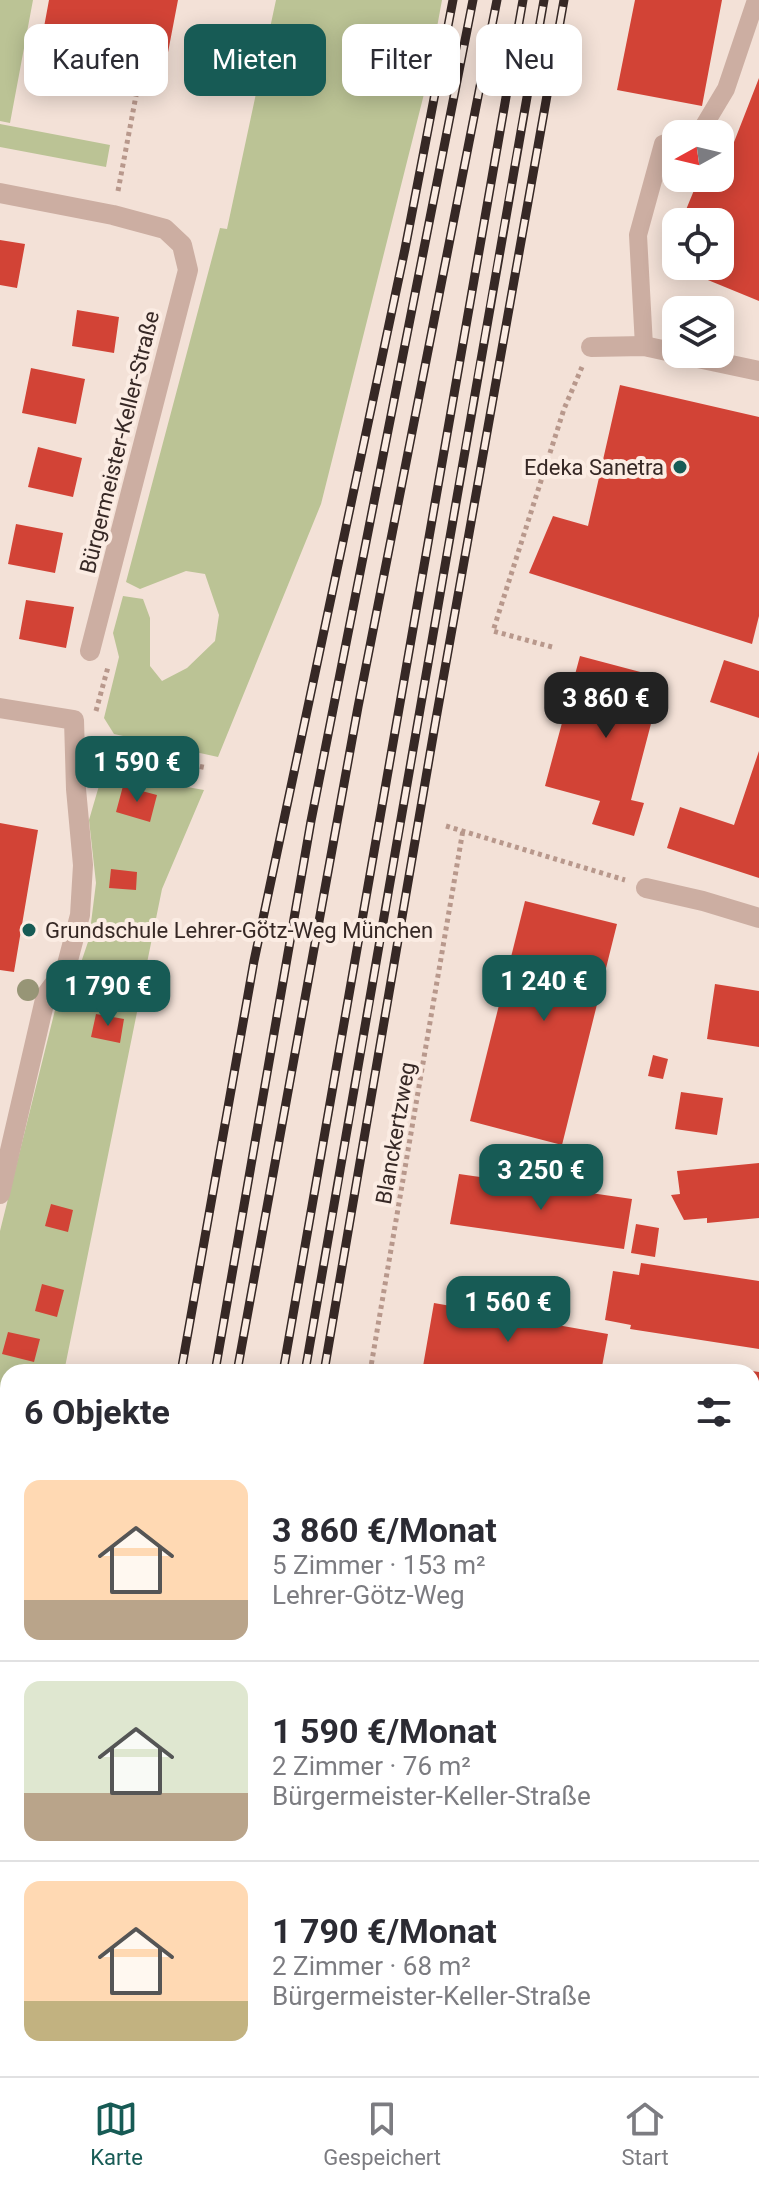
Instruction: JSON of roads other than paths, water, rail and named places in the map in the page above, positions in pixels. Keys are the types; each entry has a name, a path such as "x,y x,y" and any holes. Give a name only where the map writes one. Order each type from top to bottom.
{"street":[{"name":"Bürgermeister-Keller-Straße","path":"0,193 113,215 165,229 182,245 188,270 90,651"},
{"path":"591,347 644,346 662,350"},
{"path":"734,366 759,371"},
{"path":"0,708 74,720 83,865 80,915 66,968 46,995 0,1194"},
{"path":"646,888 759,918"}],"lane":[{"path":"707,120 726,89 756,0"},
{"path":"644,346 638,235 662,148"}],"railway":[{"path":"182,1364 254,961 405,249 453,0"},
{"path":"216,1364 311,821 473,0"},
{"path":"238,1364 358,707 497,0"},
{"path":"284,1364 523,0"},
{"path":"306,1364 544,0"},
{"path":"325,1364 564,0"}],"place":[{"name":"Edeka Sanetra","path":"680,467"},
{"name":"Grundschule Lehrer-Götz-Weg München","path":"29,930"}]}
